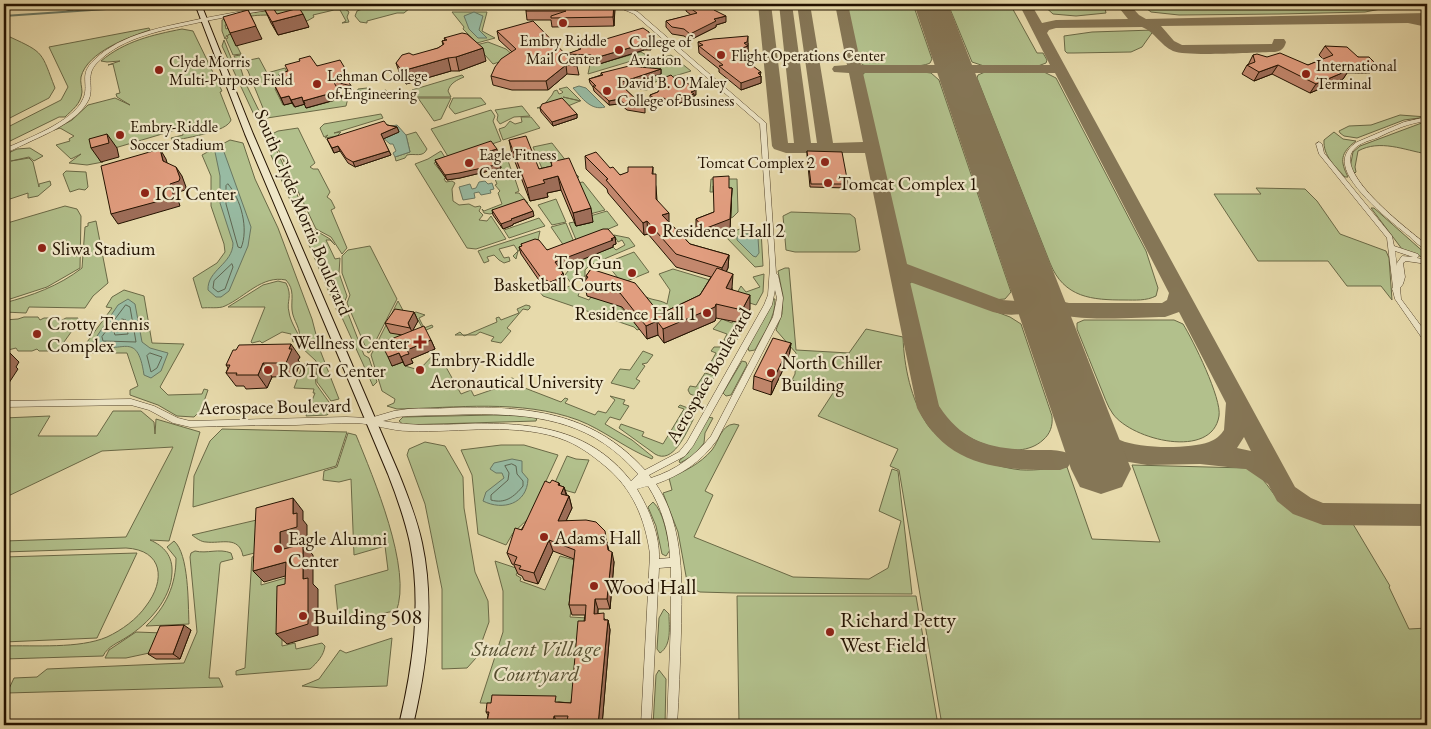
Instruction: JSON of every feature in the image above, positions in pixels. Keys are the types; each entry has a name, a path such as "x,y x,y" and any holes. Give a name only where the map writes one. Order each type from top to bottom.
{"main road":[{"name":"South Clyde Morris Boulevard","path":"198,4 203,20 407,505 420,567 423,608 421,648 413,698 406,725"}],"street":[{"path":"4,151 48,130 80,108 87,97 86,77 88,70 106,53 122,43 143,35 203,20 273,6 321,4"},
{"name":"Aerospace Boulevard","path":"613,4 625,7 636,13 763,123 773,267 771,295 768,305 690,444 682,454 644,474 631,487"},
{"path":"1427,119 1409,122 1355,145 1348,154 1347,166 1352,178 1365,192 1427,248"},
{"path":"1319,144 1321,153 1390,238 1395,289 1402,305 1427,339"},
{"path":"1392,248 1427,262"},
{"path":"1395,289 1399,286 1401,280 1400,263 1404,258 1427,262"},
{"name":"Aerospace Boulevard","path":"631,487 651,483 695,460 705,451 714,438 777,317 779,307 778,288 773,267"},
{"path":"740,354 755,359"},
{"name":"Aerospace Boulevard","path":"4,404 132,402 151,408 176,421 190,424 371,421"},
{"path":"371,421 400,413 496,410 526,412 558,419 596,433 614,444 644,474 662,501 670,525 675,562 676,609 672,725"},
{"path":"371,421 408,428 502,426 555,432 588,447 606,460 631,487 652,530 654,564 646,725"},
{"path":"654,564 675,562"}],"green space":[{"path":"845,4 913,4 932,59 930,63 918,66 877,67 860,63"},
{"path":"948,4 1010,4 1037,53 1043,53 1047,60 1046,63 1038,66 984,66 972,62"},
{"path":"1042,4 1104,4 1106,13 1076,16 1053,14"},
{"path":"1141,4 1383,4 1386,8 1365,12 1179,15 1151,12"},
{"path":"370,6 405,6 410,8 404,13 367,21 367,23 360,22 355,16 357,11"},
{"path":"344,8 349,12 347,17 349,22 342,23 346,21 340,10 313,15 314,17 307,21 296,17 280,15 249,17 225,25 226,29 232,27 231,34 241,54 233,55 226,39 228,38 227,35 225,39 222,31 222,20 251,13 282,10"},
{"path":"452,12 487,12 482,31 495,38 477,43 463,29 464,27"},
{"path":"149,28 150,30 121,41 91,60 81,77 82,92 80,100 65,117 59,117 4,144 4,129 61,100 68,87 49,47"},
{"path":"182,29 193,31 222,91 220,92 231,120 228,124 215,131 173,141 171,138 183,135 182,130 179,129 98,153 100,161 103,162 87,165 69,163 81,154 71,159 56,145 70,141 69,139 74,136 60,128 54,130 72,120 88,105 115,98 130,105 117,97 116,94 120,93 113,64 108,65 120,61 101,61 129,44 150,36"},
{"path":"1154,30 1142,47 1131,52 1067,53 1065,51 1064,36 1092,32"},
{"path":"10,37 30,47 40,55 44,60 55,88 49,98 4,121 4,43"},
{"path":"224,40 233,63 240,66 245,82 263,119 256,119 222,46"},
{"path":"488,42 506,49 515,57 493,64 476,45"},
{"path":"641,52 648,56 588,74 590,64 595,65"},
{"path":"241,55 245,61 259,58 267,73 285,68 290,78 285,86 275,89 283,105 292,103 294,107 304,104 307,108 343,98 341,95 348,98 346,106 267,118 248,71 234,56"},
{"path":"671,55 691,71 655,82 650,89 646,90 625,87 621,84 627,85 644,79 635,66"},
{"path":"870,71 931,73 939,80 1011,292 1005,299 992,300 911,270 902,263 861,77 864,73"},
{"path":"985,72 1044,72 1056,78 1146,251 1158,288 1156,296 1137,300 1090,298 1071,290 1056,275 977,78 978,75"},
{"path":"462,75 464,77 454,82 449,88 448,91 451,97 417,97 412,90"},
{"path":"567,87 581,101 563,97 580,101 568,106 537,108 543,106 554,91 557,90 559,94 563,92 559,89"},
{"path":"367,88 372,94 386,90 388,94 381,100 368,100 355,95 358,89"},
{"path":"418,98 451,98 441,119 434,121"},
{"path":"453,98 481,98 486,104 455,114 449,107"},
{"path":"522,106 530,116 514,117 500,124 497,120 498,115 495,110"},
{"path":"491,110 495,116 493,121 501,141 449,158 431,129"},
{"path":"381,114 383,118 334,133 341,132 337,136 325,138 328,135 324,137 320,128 324,124"},
{"path":"1400,115 1427,117 1404,120 1357,138 1344,136 1339,131 1349,126 1371,125"},
{"path":"521,117 531,117 540,128 503,140 499,129 505,127 510,121 515,124 522,122"},
{"path":"1427,121 1427,154 1392,146 1375,146 1358,151 1356,172 1350,168 1353,152 1360,146"},
{"path":"298,128 315,163 310,167 318,169 330,192 327,197 335,208 331,210 347,248 342,254 331,237 316,229 277,147 277,139 270,135 278,131"},
{"path":"416,132 427,149 425,152 407,155 405,158 396,161 395,157 410,152 406,135"},
{"path":"1334,132 1343,139 1356,141 1344,153 1343,162 1348,177 1345,177 1334,165 1325,151 1324,140"},
{"path":"230,140 243,143 255,179 278,228 339,399 331,401 317,382 316,361 300,346 303,344 299,340 300,336 292,310 292,291 286,280 277,279 261,284 223,307 202,308 193,278 217,263 225,252 211,206 211,176 202,155"},
{"path":"275,140 275,147 313,229 330,239 335,245 330,240 326,240 335,259 340,258 339,273 347,296 344,303 364,355 369,358 377,382 373,386 339,311 337,311 265,141"},
{"path":"552,143 574,171 546,178 533,147"},
{"path":"30,148 43,156 34,161 29,157 11,161 29,158 33,162 39,187 39,184 50,181 51,185 38,196 28,198 28,193 4,201 4,155 17,149"},
{"path":"441,151 446,159 434,163 446,178 444,179 446,182 452,181 455,183 452,189 453,201 459,205 480,206 479,211 483,215 479,220 487,221 491,216 506,239 476,249 467,248 415,164"},
{"path":"502,153 506,155 513,175 509,177 514,176 519,191 515,193 519,193 528,203 490,214 484,213 482,209 484,211 502,204 498,193 500,191 495,185 497,184 493,178 497,176 496,172 500,170 491,157"},
{"path":"66,171 86,172 88,187 85,190 79,189 70,192 63,174"},
{"path":"577,175 579,177 575,178 577,183 583,182 605,210 590,214 573,176"},
{"path":"711,179 737,179 738,212 733,217 731,218 731,198 713,186 713,192 710,192"},
{"path":"1256,188 1305,189 1317,201 1340,234 1386,251 1389,258 1392,300 1381,286 1347,286 1328,261 1258,261 1214,194 1261,194"},
{"path":"556,199 566,222 552,225 538,205"},
{"name":"Sliwa Stadium","path":"65,206 77,209 81,216 80,268 47,287 4,301 4,224"},
{"path":"1371,208 1374,208 1427,255 1427,259 1402,249"},
{"path":"607,211 618,225 577,242 569,223 574,222 576,226 593,222 590,216"},
{"path":"791,212 850,214 855,218 860,250 856,252 795,252 786,250 783,216"},
{"path":"539,218 545,226 509,238 504,230"},
{"path":"96,221 108,283 93,296 85,308 29,307 26,313 4,312 4,303 45,290 82,268 85,227 88,226 88,223"},
{"path":"566,223 574,242 564,246 551,227"},
{"path":"740,229 761,230 763,266 755,267 724,235"},
{"path":"540,231 538,240 518,251 514,245 499,249 504,258 509,257 510,261 504,263 494,255 487,257 489,261 484,263 478,251"},
{"path":"614,235 629,238 635,246 590,265 585,270 585,276 571,283 565,275 572,266 560,268 563,265 571,264 572,261 576,265 580,264 577,259 613,247 616,250 625,245 622,240 618,242"},
{"path":"370,246 397,299 368,353 347,303 350,295 342,273 342,256 348,250"},
{"path":"634,252 649,272 622,283 606,263"},
{"path":"789,268 796,350 849,353 866,329 903,337 905,360 913,393 921,414 934,432 966,454 1003,467 1027,470 1067,467 1092,539 1160,542 1132,465 1246,468 1260,477 1285,505 1302,516 1322,522 1353,524 1390,586 1409,629 1427,628 1427,725 942,725 899,470 890,466 898,449 818,416 833,393 792,380 795,374 796,353 776,330 782,314 783,296 778,271"},
{"path":"673,269 723,284 666,325 643,295 667,304 670,290 659,274"},
{"path":"764,274 763,292 756,305 734,298 741,286 746,292 760,287 753,277"},
{"path":"278,281 286,283 288,288 288,308 299,336 293,342 291,334 282,332 262,343 260,341 252,343 265,307 228,307 263,285"},
{"path":"911,282 917,282 1010,317 1021,324 1052,416 1050,430 1043,440 1032,447 1019,450 1005,450 976,441 963,434 944,416 931,389 921,354 907,287"},
{"path":"570,286 580,290 578,296 589,300 591,297 619,305 640,329 637,330 634,327 543,296 540,292 556,291"},
{"path":"124,290 144,296 152,343 184,344 160,387 168,395 202,394 204,389 208,390 201,410 194,417 177,416 158,405 130,395 130,390 138,386 127,353 79,353 112,308 106,307 112,297"},
{"path":"773,299 775,299 775,306 768,325 755,350 749,351 748,348"},
{"path":"398,301 406,316 416,312 425,315 419,318 424,328 432,325 433,327 424,331 418,320 405,335 403,362 405,366 419,370 437,351 461,394 471,390 474,396 503,386 502,381 512,378 520,381 517,385 561,402 565,398 568,399 565,403 595,415 598,411 606,413 615,400 610,396 625,400 623,404 629,406 620,420 610,417 605,424 632,440 653,457 652,459 588,424 556,413 534,409 488,406 397,409 387,406 394,403 395,399 382,391 371,355"},
{"path":"526,305 530,306 528,310 523,309 507,328 511,331 501,343 491,341 494,337 480,332 476,335 466,335 497,322 496,318 499,317 501,320 519,313 517,309"},
{"name":"Crotty Tennis Complex","path":"38,317 40,320 44,318 58,318 60,321 66,318 78,318 79,321 59,349 54,351 39,351 37,349 18,351 16,348 4,351 4,320"},
{"path":"722,319 732,323 733,320 746,322 735,343 724,340 727,334 713,329"},
{"path":"1084,320 1174,320 1183,324 1200,356 1216,397 1219,416 1213,430 1202,438 1187,442 1170,441 1153,438 1123,423 1109,408 1077,329 1077,323"},
{"path":"714,347 730,351 716,375 706,371 716,353 711,351"},
{"path":"643,351 653,355 647,363 642,364 645,366 636,379 640,381 634,389 611,383 620,369 630,370"},
{"path":"742,361 746,362 747,365 731,395 726,396 723,393"},
{"path":"303,364 314,365 316,384 334,409 327,415 306,416 315,393 313,393 314,389 294,388"},
{"path":"705,373 715,376 705,394 698,397 690,394 688,390 690,386 696,387"},
{"path":"680,405 688,408 687,410 694,416 683,439 673,452 668,455 655,454 619,428 621,424 644,432 642,436 663,444 684,409 678,407"},
{"path":"113,411 141,411 154,422 155,434 156,419 200,432 169,541 150,540 167,552 171,562 171,583 168,592 157,610 143,625 110,647 103,656 4,659 4,646 70,645 96,641 107,637 134,620 142,611 157,586 157,568 154,560 148,554 138,550 126,548 4,552 4,541 126,537 173,447 102,451 4,498 4,418 50,416 38,436 97,436"},
{"path":"493,415 537,418 536,421 404,425 399,421 403,417"},
{"path":"708,417 713,418 705,433 704,443 694,455 680,463 679,461 688,453"},
{"path":"734,424 739,425 705,491 713,495 694,537 793,577 869,579 888,568 901,521 879,511 892,469 898,471 912,594 700,592 688,587 678,532 663,493 672,490 669,478 686,470 702,459 712,450 723,430"},
{"path":"222,429 347,432 336,466 193,507 194,476 210,441"},
{"path":"348,433 356,435 381,498 395,549 400,594 396,612 389,612 339,625 335,585 388,570 385,546 354,555 351,479 339,482 323,480 324,471 337,467"},
{"path":"425,442 445,446 463,477 464,508 475,572 488,601 489,622 476,658 467,668 442,669 442,589 425,504 407,455 409,449"},
{"path":"501,445 524,445 558,455 529,518 513,533 506,545 478,534 472,475 461,450"},
{"path":"567,456 589,460 575,493 553,487"},
{"path":"653,502 660,512 666,531 670,550 666,556 662,554 656,526 648,507"},
{"path":"261,519 262,551 243,556 238,545 229,542 204,542 192,535"},
{"path":"174,541 183,556 185,567 189,624 146,626 159,611 172,586 176,558 167,547"},
{"path":"195,551 231,553 233,559 221,562 220,564 209,678 219,678 223,687 7,693 14,678 37,677 47,669 184,663 197,632 190,557 191,553"},
{"path":"137,553 97,638 4,642 4,557"},
{"path":"262,554 261,585 292,576 282,594 282,646 295,643 296,649 322,643 325,646 320,659 310,669 236,675 236,671 245,668 252,557"},
{"name":"Student Village Courtyard","path":"560,556 578,561 570,617 588,618 573,705 480,703 503,632 503,591 495,561 519,569 516,575 521,578 520,581 545,590"},
{"name":"Richard Petty West Field","path":"737,596 916,596 938,725 739,725"},
{"path":"664,609 669,614 669,635 664,650 660,653 657,649 659,618"},
{"path":"136,632 163,633 154,652 126,658 105,658 109,650"},
{"path":"392,638 387,686 321,688 302,686 319,679 340,650 346,653"},
{"path":"659,670 666,679 665,725 653,725 656,675"}],"water":[{"path":"474,12 483,16 479,30 487,38 478,38 469,29 464,16"},
{"path":"579,86 586,88 605,107 595,107 587,103 573,88"},
{"path":"397,125 406,135 410,152 395,157 393,153 396,151 393,144 390,144 382,137 391,135 386,127"},
{"path":"219,149 224,152 251,227 248,246 229,291 221,297 216,297 208,290 209,283 211,277 229,256 233,243 220,203 220,176 215,152"},
{"path":"485,181 488,184 492,183 494,189 490,190 491,193 481,195 479,192 474,193 475,198 463,200 459,187 470,184 472,189 476,188 479,182"},
{"path":"743,234 752,234 758,238 759,253 756,257 737,240 737,237"},
{"path":"128,299 135,304 142,342 150,348 168,353 161,371 151,378 144,375 141,360 137,352 132,348 126,346 103,347 93,342 118,305"},
{"path":"512,459 522,461 522,472 528,479 527,488 519,500 506,505 491,504 483,501 486,492 504,478 502,473 496,473 490,469 494,463"}],"building":[{"path":"528,4 614,4 613,17 551,18 551,16 566,11 526,11"},
{"path":"713,4 714,10 726,16 714,19 716,21 690,34 684,29 672,27 666,21 697,13 686,5"},
{"path":"273,8 277,14 299,8 303,14 272,22 265,10"},
{"path":"248,10 256,26 230,33 223,17"},
{"path":"533,21 577,66 566,65 546,81 510,81 491,76 501,59 516,49 497,31"},
{"path":"643,28 649,32 650,44 643,44 595,58 591,55 567,54 581,49 579,47"},
{"path":"462,33 467,34 483,48 402,71 396,63 402,55 409,53 413,55 438,48 444,44 442,41 447,40 444,38"},
{"path":"748,36 747,42 744,43 748,46 733,51 761,72 758,73 761,76 741,83 719,66 723,65 699,46 703,45 698,42 713,39"},
{"path":"1325,46 1347,47 1358,57 1369,57 1376,64 1334,64 1349,70 1316,84 1278,65 1259,72 1247,65 1255,62 1253,55 1257,54 1267,57 1280,53 1308,65 1333,55"},
{"name":"Lehman College of Engineering","path":"310,56 317,66 340,60 346,70 343,73 351,86 333,81 339,91 303,101 302,97 291,100 289,96 281,98 273,82 281,80 279,74 288,71 285,65"},
{"name":"David B. O'Maley College of Business","path":"629,66 661,69 619,83 645,108 627,106 619,99 609,101 593,86 596,86 589,79 603,75 601,73"},
{"path":"671,75 676,80 681,78 696,90 691,92 694,94 669,102 664,98 656,100 650,95 658,92 662,83 658,80"},
{"path":"562,98 577,114 552,122 540,108 542,104"},
{"path":"384,121 387,125 397,127 381,134 389,151 353,162 346,158 338,146 332,148 327,139"},
{"path":"107,134 109,143 91,148 89,139"},
{"path":"526,136 539,169 552,166 551,162 569,158 591,208 573,213 558,176 543,180 545,183 527,188 509,140"},
{"name":"Eagle Fitness Center","path":"491,141 497,149 490,151 500,164 445,175 435,160"},
{"name":"ICI Center","path":"160,149 163,161 176,167 180,178 179,181 170,184 174,197 111,214 101,166"},
{"path":"807,151 842,152 848,184 811,184"},
{"path":"596,152 610,168 613,167 620,175 628,172 628,167 653,167 652,174 656,174 656,199 669,213 662,215 690,244 729,255 722,268 676,254 647,221 643,223 606,180 608,179 585,156"},
{"path":"729,176 729,188 732,188 730,219 704,229 696,219 714,212 713,177"},
{"path":"524,199 533,211 501,224 492,210"},
{"path":"603,229 608,229 615,237 611,239 613,240 555,262 563,273 562,277 548,283 547,280 544,282 519,247 522,246 521,244 535,239 539,240 547,250"},
{"path":"717,268 733,274 726,288 750,295 742,310 716,304 715,307 663,329 657,321 646,326 620,293 584,282 591,269 635,283 660,314 700,295"},
{"path":"395,309 414,312 408,323 410,328 385,323"},
{"path":"424,326 431,340 407,350 409,354 401,357 399,353 388,357 381,343"},
{"path":"773,338 791,343 772,382 754,376"},
{"path":"291,344 289,349 292,349 286,363 263,363 258,375 226,373 230,365 226,365 233,350 236,350 239,345"},
{"path":"552,480 564,487 561,494 569,496 558,521 586,520 596,522 605,531 608,550 612,552 607,599 595,599 594,614 604,613 604,620 608,620 598,725 566,725 568,716 554,716 553,723 487,722 489,712 486,712 487,703 491,703 492,695 556,696 555,702 571,703 578,621 585,621 586,605 569,605 575,550 549,540 534,573 519,569 521,566 514,564 517,557 507,553 515,528 522,530 545,481 550,483"},
{"path":"293,498 293,514 297,513 297,527 280,532 280,550 303,544 303,579 308,578 308,624 276,634 277,586 285,584 286,562 253,571 256,508"},
{"path":"184,625 173,654 148,654 160,626"}],"waterway":[{"path":"4,16 165,5"},
{"path":"4,6 55,6 73,11"}],"taxiway":[{"path":"764,4 780,146 786,148 807,148"},
{"path":"785,4 802,144 807,148"},
{"path":"803,4 825,145 830,147"},
{"path":"841,4 855,69"},
{"path":"1025,4 1040,33"},
{"path":"1122,4 1134,18 1144,23"},
{"path":"1391,19 1422,16 1427,20"},
{"path":"1144,23 1391,19"},
{"path":"1391,19 1408,19 1427,23"},
{"path":"1040,33 1043,27 1056,24 1144,23"},
{"path":"1144,23 1154,27 1169,44 1180,49 1275,48 1279,42"},
{"path":"1040,33 1286,494 1302,506 1323,514 1427,515"},
{"path":"839,69 855,69"},
{"path":"855,69 1059,69"},
{"path":"855,69 898,267"},
{"path":"807,148 830,147"},
{"path":"830,147 866,147 872,150"},
{"path":"895,261 898,267"},
{"path":"898,267 909,274 1000,307 1018,308 1027,304 1031,300 1035,288 1049,304 1069,310 1165,310 1177,304 1178,294"},
{"path":"898,267 928,408 939,425 968,448 985,454 1003,458 1060,460"},
{"path":"1085,421 1092,432 1111,447 1134,454 1185,456 1210,452 1220,448 1229,441 1235,432 1238,420 1236,405"},
{"path":"1205,456 1233,457 1250,461 1259,464 1274,476"}],"runway":[{"path":"931,4 1101,469"}],"place":[{"name":"Embry Riddle Mail Center","path":"563,23"},
{"name":"College of Aviation","path":"619,50"},
{"name":"Flight Operations Center","path":"721,55"},
{"name":"Clyde Morris Multi-Purpose Field","path":"159,70"},
{"name":"International Terminal","path":"1306,74"},
{"name":"Lehman College of Engineering","path":"317,84"},
{"name":"David B. O'Maley College of Business","path":"607,91"},
{"name":"Embry-Riddle Soccer Stadium","path":"120,135"},
{"name":"Tomcat Complex 2","path":"825,162"},
{"name":"Eagle Fitness Center","path":"469,163"},
{"name":"Tomcat Complex 1","path":"828,183"},
{"name":"ICI Center","path":"145,193"},
{"name":"Residence Hall 2","path":"652,230"},
{"name":"Sliwa Stadium","path":"42,248"},
{"name":"Top Gun Basketball Courts","path":"632,273"},
{"name":"Residence Hall 1","path":"707,313"},
{"name":"Crotty Tennis Complex","path":"37,334"},
{"name":"Wellness Center","path":"420,342"},
{"name":"ROTC Center","path":"268,370"},
{"name":"Embry-Riddle Aeronautical University","path":"420,370"},
{"name":"North Chiller Building","path":"771,373"},
{"name":"Adams Hall","path":"544,537"},
{"name":"Eagle Alumni Center","path":"278,549"},
{"name":"Wood Hall","path":"594,586"},
{"name":"Building 508","path":"303,616"},
{"name":"Richard Petty West Field","path":"830,632"}]}
